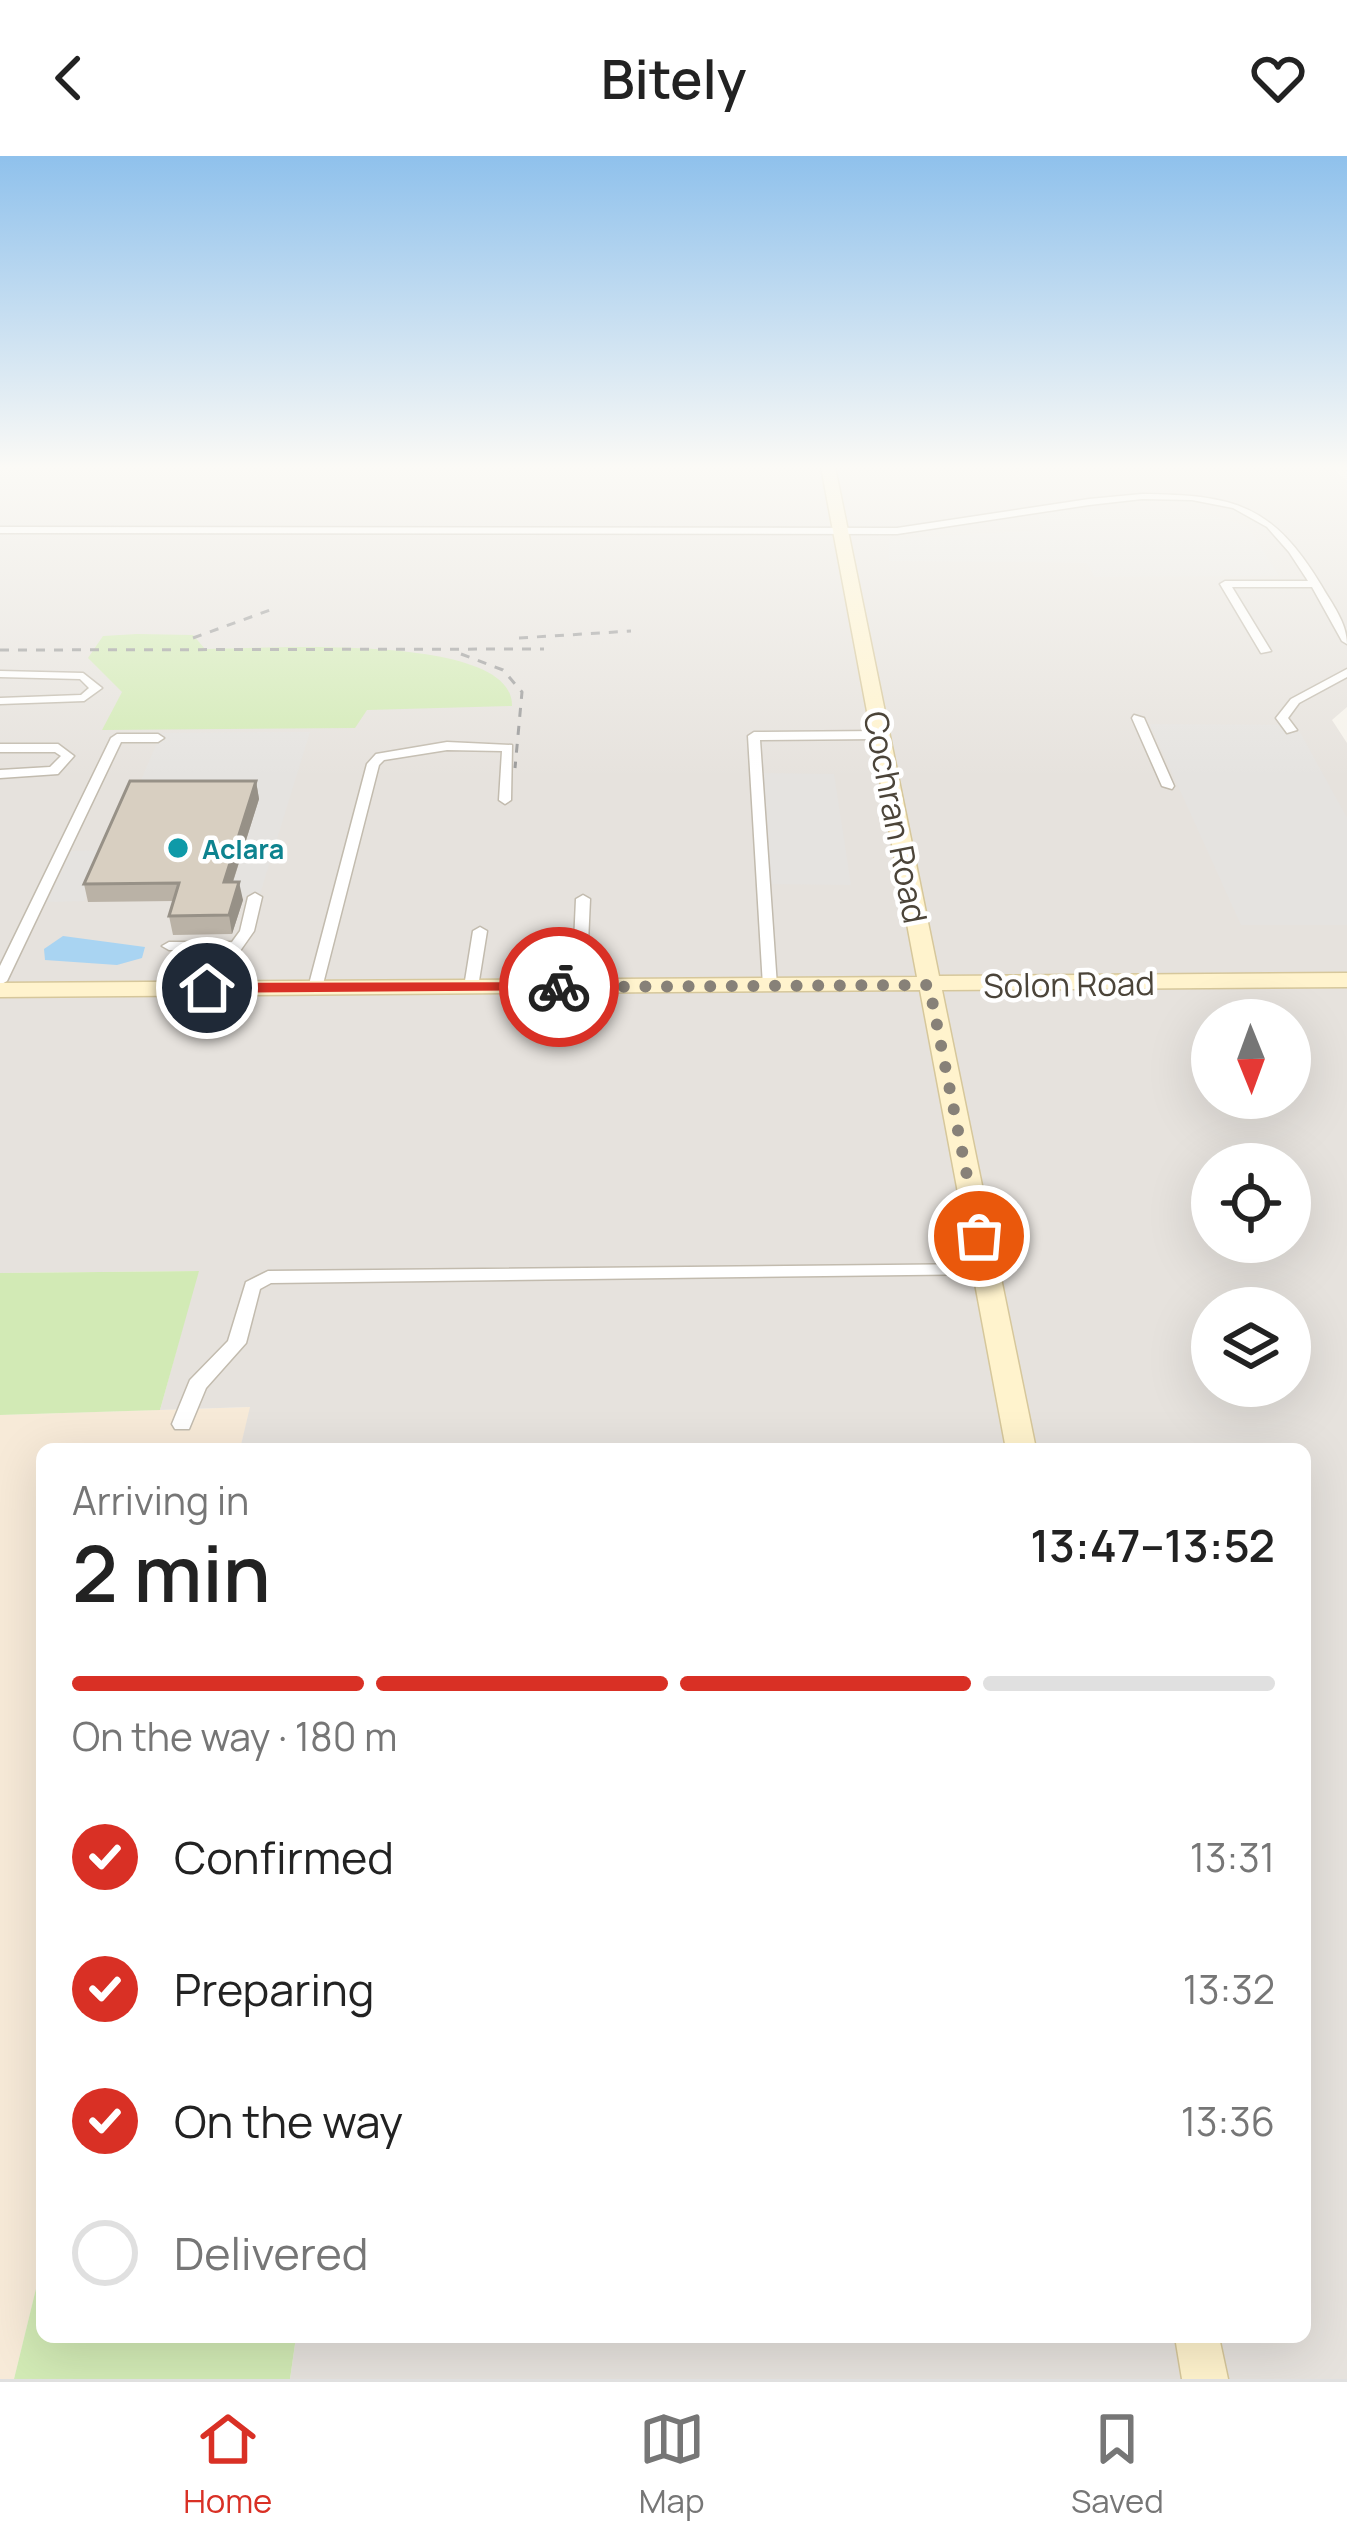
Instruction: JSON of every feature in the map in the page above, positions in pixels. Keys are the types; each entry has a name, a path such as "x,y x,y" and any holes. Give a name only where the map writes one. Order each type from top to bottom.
{"street":[{"name":"Cochran Road","path":"847,571 1020,1443"},
{"path":"1302,571 1347,641"},
{"path":"1264,651 1225,584 1312,584"},
{"path":"1291,730 1282,718 1295,701 1347,672"},
{"path":"0,674 83,676 95,688 84,698 0,701"},
{"path":"1138,718 1168,786"},
{"path":"770,986 754,736 879,735"},
{"path":"0,985 117,738 158,738"},
{"path":"315,988 373,764 393,754 447,746 508,748 505,800"},
{"path":"0,748 58,748 68,756 54,771 0,773"},
{"path":"207,988 247,931 255,897"},
{"path":"579,987 583,899"},
{"path":"471,987 480,931"},
{"path":"169,946 235,946"},
{"name":"Solon Road","path":"0,985 315,988 1347,980"},
{"path":"182,1424 197,1385 237,1343 252,1286 268,1276 986,1270"},
{"path":"1197,2343 1205,2379"}],"shaded area":[{"path":"0,571 1347,571 1347,707 1332,720 1347,743 1347,2379 290,2379 295,2343 1311,2343 1311,1443 241,1443 250,1407 160,1410 198,1271 0,1273"},
{"path":"1091,571 1276,571 1279,576 1094,577"},
{"path":"1150,724 1296,725 1347,818 1347,925 1241,925"},
{"path":"310,732 259,897 228,897 133,799 157,743 132,742 137,733"},
{"path":"757,773 834,774 851,885 764,884"},
{"path":"107,850 84,901 47,902 71,851"},
{"path":"251,1407 242,1443 36,1443 36,2289 14,2379 0,2379 0,1415"}],"green space":[{"path":"193,635 205,649 326,647 430,655 472,665 502,682 512,706 367,710 355,728 102,730 122,692 88,658 103,636"},
{"path":"199,1271 160,1410 0,1415 0,1273"},
{"path":"36,2289 36,2343 295,2343 290,2379 14,2379"}],"water":[{"path":"63,936 145,947 142,958 117,965 45,960 44,949"}],"building":[{"name":"Aclara","path":"130,781 256,781 224,882 239,882 229,915 169,916 179,883 84,884"}],"railway":[{"path":"193,638 270,610"},
{"path":"519,638 631,631"},
{"path":"0,650 544,649"},
{"path":"461,654 503,670 522,692 515,768"}],"way so far":[{"path":"559,987 929,985 979,1236"}],"place":[{"name":"Aclara","path":"178,848"}],"route":[{"path":"207,988 559,987"}]}
